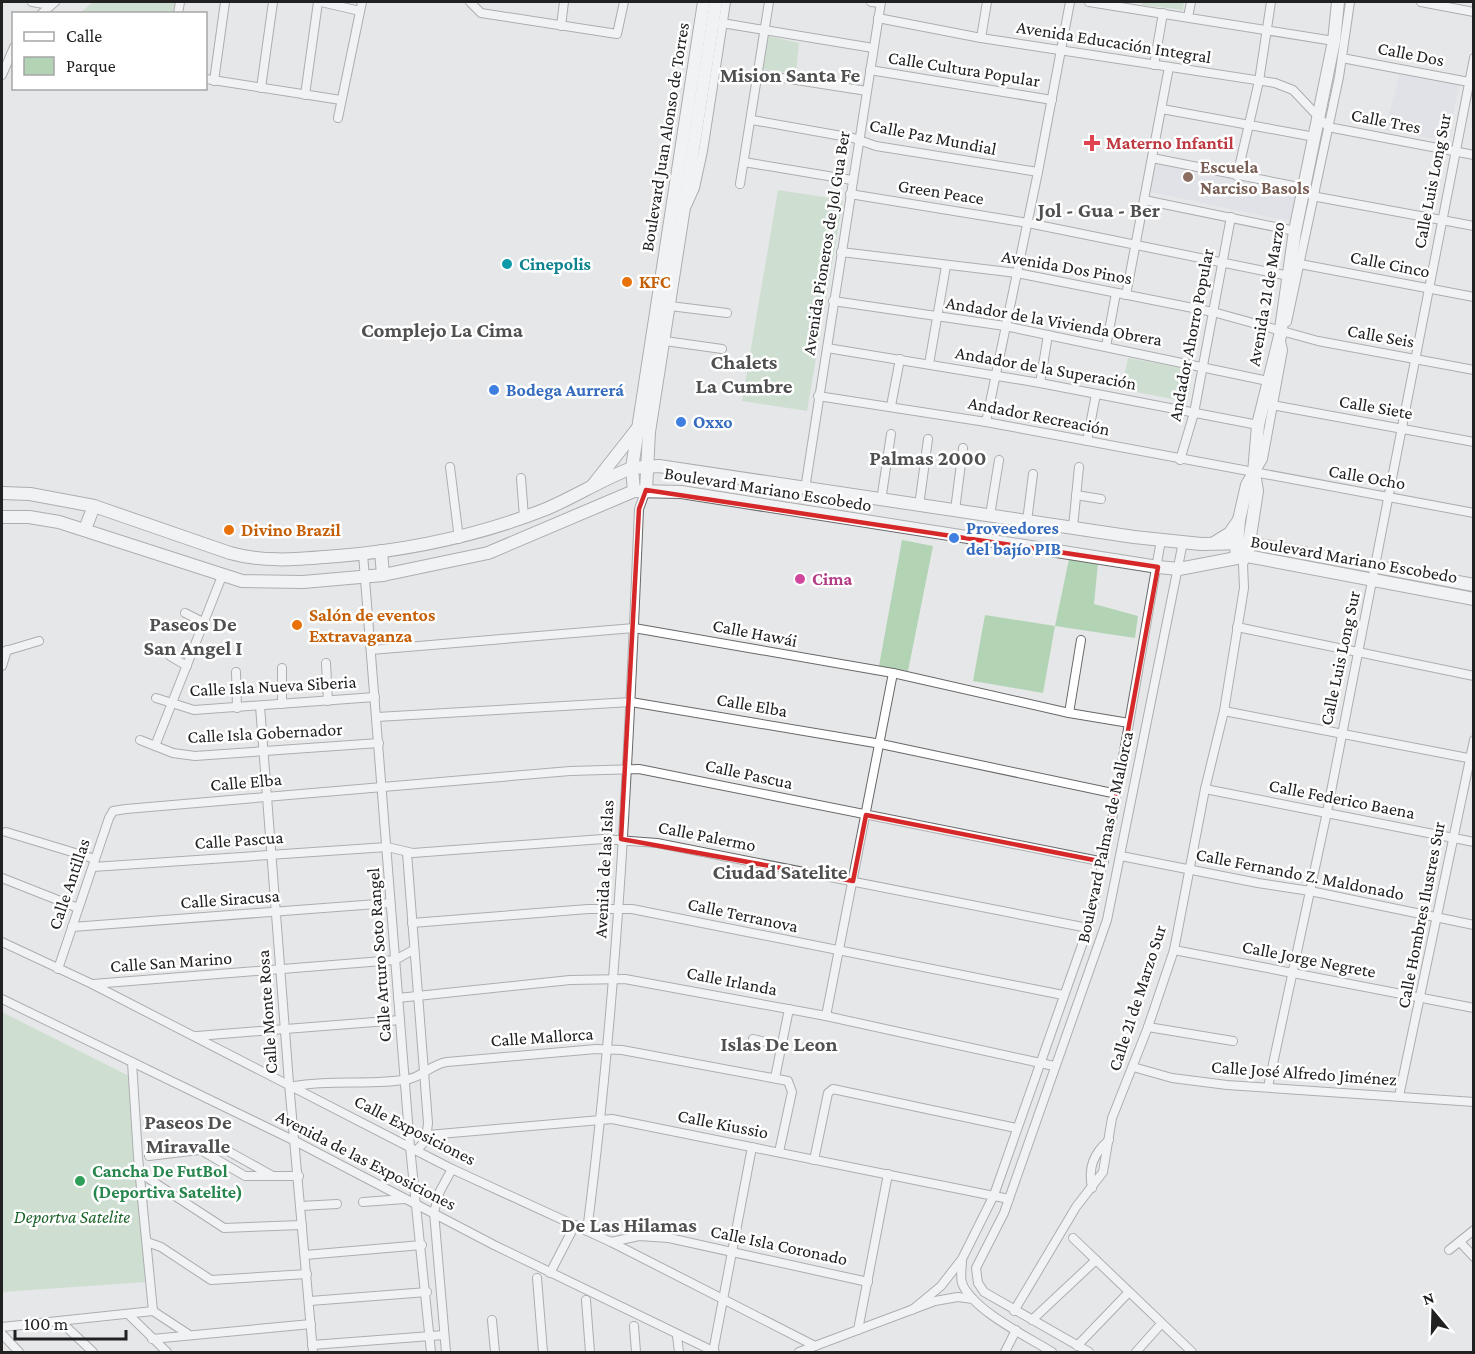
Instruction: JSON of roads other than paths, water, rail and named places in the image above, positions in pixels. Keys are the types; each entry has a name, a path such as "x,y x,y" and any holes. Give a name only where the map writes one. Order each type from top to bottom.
{"main road":[{"name":"Boulevard Juan Alonso de Torres","path":"640,490 632,468 704,2"},
{"name":"Boulevard Juan Alonso de Torres","path":"640,490 646,466 716,2"},
{"name":"Avenida 21 de Marzo","path":"1242,552 1239,520 1247,485 1254,473 1258,425 1280,333 1295,231 1308,192 1315,137 1324,122 1338,2"},
{"path":"593,485 638,428"},
{"name":"Boulevard Mariano Escobedo","path":"2,493 30,494 94,506 250,558 279,561 363,554 459,538 547,509 632,468 646,466 1161,540 1213,544 1373,580 1473,599"},
{"path":"1242,552 1257,491 1254,473"},
{"name":"Boulevard Mariano Escobedo","path":"2,517 29,517 85,529 222,576 260,583 365,578 488,553 640,490 681,492 1158,567 1179,568 1242,552 1376,566 1473,585"},
{"path":"85,529 94,506"},
{"path":"1213,544 1230,533 1239,520"},
{"path":"381,551 383,575"}],"street":[{"path":"32,2 52,3"},
{"path":"225,2 210,80 341,100"},
{"path":"261,88 273,2"},
{"path":"305,95 320,2 361,6 338,118"},
{"path":"470,2 481,13 616,34 624,2"},
{"path":"561,26 564,2"},
{"path":"684,212 698,174 726,2"},
{"path":"740,184 769,2"},
{"path":"871,2 881,2"},
{"name":"Avenida Pioneros de Jol Gua Ber","path":"805,489 881,2"},
{"path":"981,38 987,2"},
{"path":"986,422 1028,223 1070,2"},
{"path":"1089,2 1334,41"},
{"path":"1188,17 1191,2"},
{"path":"1237,176 1259,81 1271,2"},
{"path":"1254,473 1263,459 1283,350 1280,333 1300,264 1308,192 1342,58 1350,2"},
{"path":"1421,2 1473,12"},
{"path":"1154,64 1163,13"},
{"name":"Avenida Educación Integral","path":"878,18 981,38 1284,85 1293,90 1324,122"},
{"path":"722,23 873,48"},
{"path":"2,75 12,53"},
{"name":"Calle Dos","path":"1342,58 1471,83"},
{"name":"Calle Luis Long Sur","path":"1268,1087 1295,972 1327,812 1357,652 1376,566 1414,358 1455,151 1471,83 1473,58"},
{"path":"1126,295 1168,67"},
{"name":"Calle Cultura Popular","path":"870,70 1052,100"},
{"path":"757,74 867,91"},
{"path":"1162,109 1315,137"},
{"name":"Calle Paz Mundial","path":"752,120 860,140 876,146 1038,172"},
{"name":"Calle Tres","path":"1324,122 1473,155"},
{"path":"1152,159 1308,192 1376,210 1473,225"},
{"path":"744,162 852,180"},
{"name":"Green Peace","path":"850,194 1028,223 1289,276"},
{"path":"1144,200 1295,231"},
{"name":"Andador Ahorro Popular","path":"1180,460 1194,413 1231,217"},
{"name":"Avenida Dos Pinos","path":"841,252 1017,273 1213,312 1280,333"},
{"name":"Calle Cinco","path":"1300,264 1473,297"},
{"path":"929,364 946,266"},
{"path":"1106,347 1116,293"},
{"name":"Andador de la Vivienda Obrera","path":"833,301 1005,326 1268,381"},
{"path":"670,306 727,313"},
{"name":"Calle Seis","path":"1280,333 1473,370"},
{"path":"1040,382 1048,335"},
{"path":"664,341 722,349"},
{"name":"Andador de la Superación","path":"827,348 1040,382 1258,425"},
{"path":"891,406 900,359"},
{"path":"1087,441 1096,394"},
{"name":"Andador Recreación","path":"818,396 986,422 1254,473"},
{"name":"Calle Siete","path":"1272,405 1473,442"},
{"path":"881,501 891,434"},
{"path":"919,506 928,438"},
{"path":"955,510 963,448"},
{"path":"990,515 999,460"},
{"path":"450,467 459,538"},
{"path":"1072,527 1079,467"},
{"name":"Calle Ocho","path":"1254,473 1473,513"},
{"path":"1027,521 1033,474"},
{"path":"521,478 524,516"},
{"name":"Avenida de las Islas","path":"587,1231 602,1119 614,979 631,702 640,490"},
{"path":"1076,495 1101,499"},
{"name":"Boulevard Palmas de Mallorca","path":"912,1310 941,1286 962,1259 994,1195 1088,928 1117,795 1161,540"},
{"name":"Boulevard Palmas de Mallorca","path":"1014,1311 984,1292 978,1283 976,1268 1009,1199 1054,1066 1102,937 1121,856 1160,649 1183,542"},
{"name":"Calle 21 de Marzo Sur","path":"1014,1311 1076,1207 1103,1172 1112,1118 1148,1027 1174,950 1205,789 1224,711 1244,588 1242,552"},
{"name":"Calle Arturo Soto Rangel","path":"363,554 383,789 399,1020 427,1292 431,1353"},
{"path":"155,746 222,576"},
{"path":"185,613 203,622"},
{"path":"1238,627 1473,676"},
{"name":"Calle Hawái","path":"371,650 634,628 893,673 1069,713 1129,723"},
{"path":"1069,713 1081,640"},
{"path":"2,666 4,651 39,641"},
{"path":"170,656 187,666"},
{"path":"326,663 328,701"},
{"path":"282,668 282,704"},
{"path":"236,672 237,708"},
{"path":"826,1016 881,744 893,673"},
{"name":"Calle Isla Nueva Siberia","path":"156,698 194,710 375,697"},
{"name":"Calle Elba","path":"377,717 631,702 881,744 1117,795"},
{"name":"Calle Monte Rosa","path":"260,706 313,1349"},
{"path":"1224,711 1472,759"},
{"name":"Calle Isla Gobernador","path":"140,740 184,756 378,743"},
{"name":"Calle Hombres Ilustres Sur","path":"1399,1096 1422,998 1453,837 1472,759 1473,740"},
{"name":"Calle Pascua","path":"383,789 570,771 627,769 661,773 1104,862"},
{"name":"Calle Elba","path":"113,811 267,796 383,789"},
{"name":"Calle Federico Baena","path":"1205,789 1473,842"},
{"name":"Calle Antillas","path":"58,969 113,811"},
{"path":"6,832 94,863"},
{"name":"Calle Palermo","path":"387,847 407,853 621,839 657,843 1088,928"},
{"name":"Calle Pascua","path":"94,863 387,847"},
{"path":"407,853 428,1135 413,1148"},
{"name":"Calle Fernando Z. Maldonado","path":"1121,856 1473,924"},
{"path":"2,878 78,908"},
{"name":"Calle Siracusa","path":"72,927 390,903"},
{"name":"Calle Terranova","path":"412,923 618,909 656,913 839,952 1063,995"},
{"name":"Calle Exposiciones","path":"2,942 92,984 452,1169 612,1242 815,1347"},
{"name":"Calle Jorge Negrete","path":"1174,950 1473,1008"},
{"path":"395,960 413,951"},
{"name":"Calle San Marino","path":"92,984 395,960"},
{"name":"Calle Irlanda","path":"398,998 417,994 570,980 614,979 826,1016 1040,1061 1054,1066"},
{"name":"Avenida de las Exposiciones","path":"2,999 295,1141 550,1273 714,1352"},
{"path":"775,1078 789,1009"},
{"path":"195,1036 286,1027 399,1020"},
{"path":"1148,1027 1233,1041"},
{"path":"753,1039 782,1046"},
{"name":"Calle Mallorca","path":"292,1085 318,1082 405,1080 431,1066 447,1062 608,1049 788,1081 792,1087 779,1152"},
{"path":"132,1062 153,1311"},
{"name":"Calle José Alfredo Jiménez","path":"1133,1067 1193,1081 1473,1102"},
{"path":"814,1160 830,1090 845,1090 1016,1128"},
{"name":"Calle Kiussio","path":"428,1135 602,1119 632,1122 1009,1199"},
{"path":"1092,1188 1089,1174 1096,1153 1109,1140"},
{"path":"714,1352 752,1147"},
{"path":"149,1156 216,1148 226,1150 271,1175"},
{"path":"199,1149 241,1174 299,1176"},
{"path":"1096,1153 1106,1156"},
{"path":"446,1353 434,1212 440,1191 452,1169"},
{"path":"140,1173 224,1228 302,1225"},
{"path":"858,1330 888,1174"},
{"path":"363,1202 407,1199"},
{"path":"301,1206 337,1204"},
{"path":"550,1273 575,1225"},
{"path":"1449,1250 1473,1230"},
{"name":"Calle Isla Coronado","path":"612,1242 653,1236 868,1282"},
{"path":"1073,1238 1192,1353"},
{"path":"147,1242 161,1247 211,1280 307,1274"},
{"path":"1460,1242 1473,1257"},
{"path":"305,1255 422,1245"},
{"path":"962,1259 962,1282 973,1299 1052,1353"},
{"path":"1032,1320 1096,1260"},
{"path":"537,1278 543,1353"},
{"path":"310,1301 427,1292"},
{"path":"1077,1346 1129,1292"},
{"path":"799,1353 912,1310 958,1297 973,1299"},
{"path":"586,1300 590,1353"},
{"path":"2,1327 153,1311 188,1334"},
{"path":"1014,1311 1089,1353"},
{"path":"129,1315 167,1353"},
{"path":"492,1320 495,1353"},
{"path":"61,1322 93,1353"},
{"path":"152,1339 311,1324"},
{"path":"1136,1353 1161,1324"},
{"path":"634,1326 636,1353"},
{"path":"1005,1353 1016,1330"},
{"path":"2,1334 20,1353"},
{"path":"313,1349 444,1335"},
{"path":"677,1336 679,1353"}],"place":[{"name":"Materno Infantil","path":"1092,143"},
{"name":"Escuela Narciso Basols","path":"1188,177"},
{"name":"Cinepolis","path":"507,264"},
{"name":"KFC","path":"627,282"},
{"name":"Bodega Aurrerá","path":"494,390"},
{"name":"Oxxo","path":"681,422"},
{"name":"Divino Brazil","path":"229,530"},
{"name":"Proveedores del bajío PIB","path":"954,538"},
{"name":"Cima","path":"800,579"},
{"name":"Salón de eventos Extravaganza","path":"297,625"},
{"name":"Cancha De FutBol (Deportiva Satelite)","path":"80,1181"}],"district":[{"name":"Mision Santa Fe","path":"790,75"},
{"name":"Jol - Gua - Ber","path":"1099,210"},
{"name":"Complejo La Cima","path":"442,330"},
{"name":"Chalets La Cumbre","path":"744,374"},
{"name":"Palmas 2000","path":"928,458"},
{"name":"Paseos De San Angel I","path":"193,636"},
{"name":"Ciudad Satelite","path":"780,872"},
{"name":"Islas De Leon","path":"779,1044"},
{"name":"Paseos De Miravalle","path":"188,1134"},
{"name":"De Las Hilamas","path":"629,1225"}],"park label":[{"name":"Deportva Satelite","path":"72,1217"}]}
